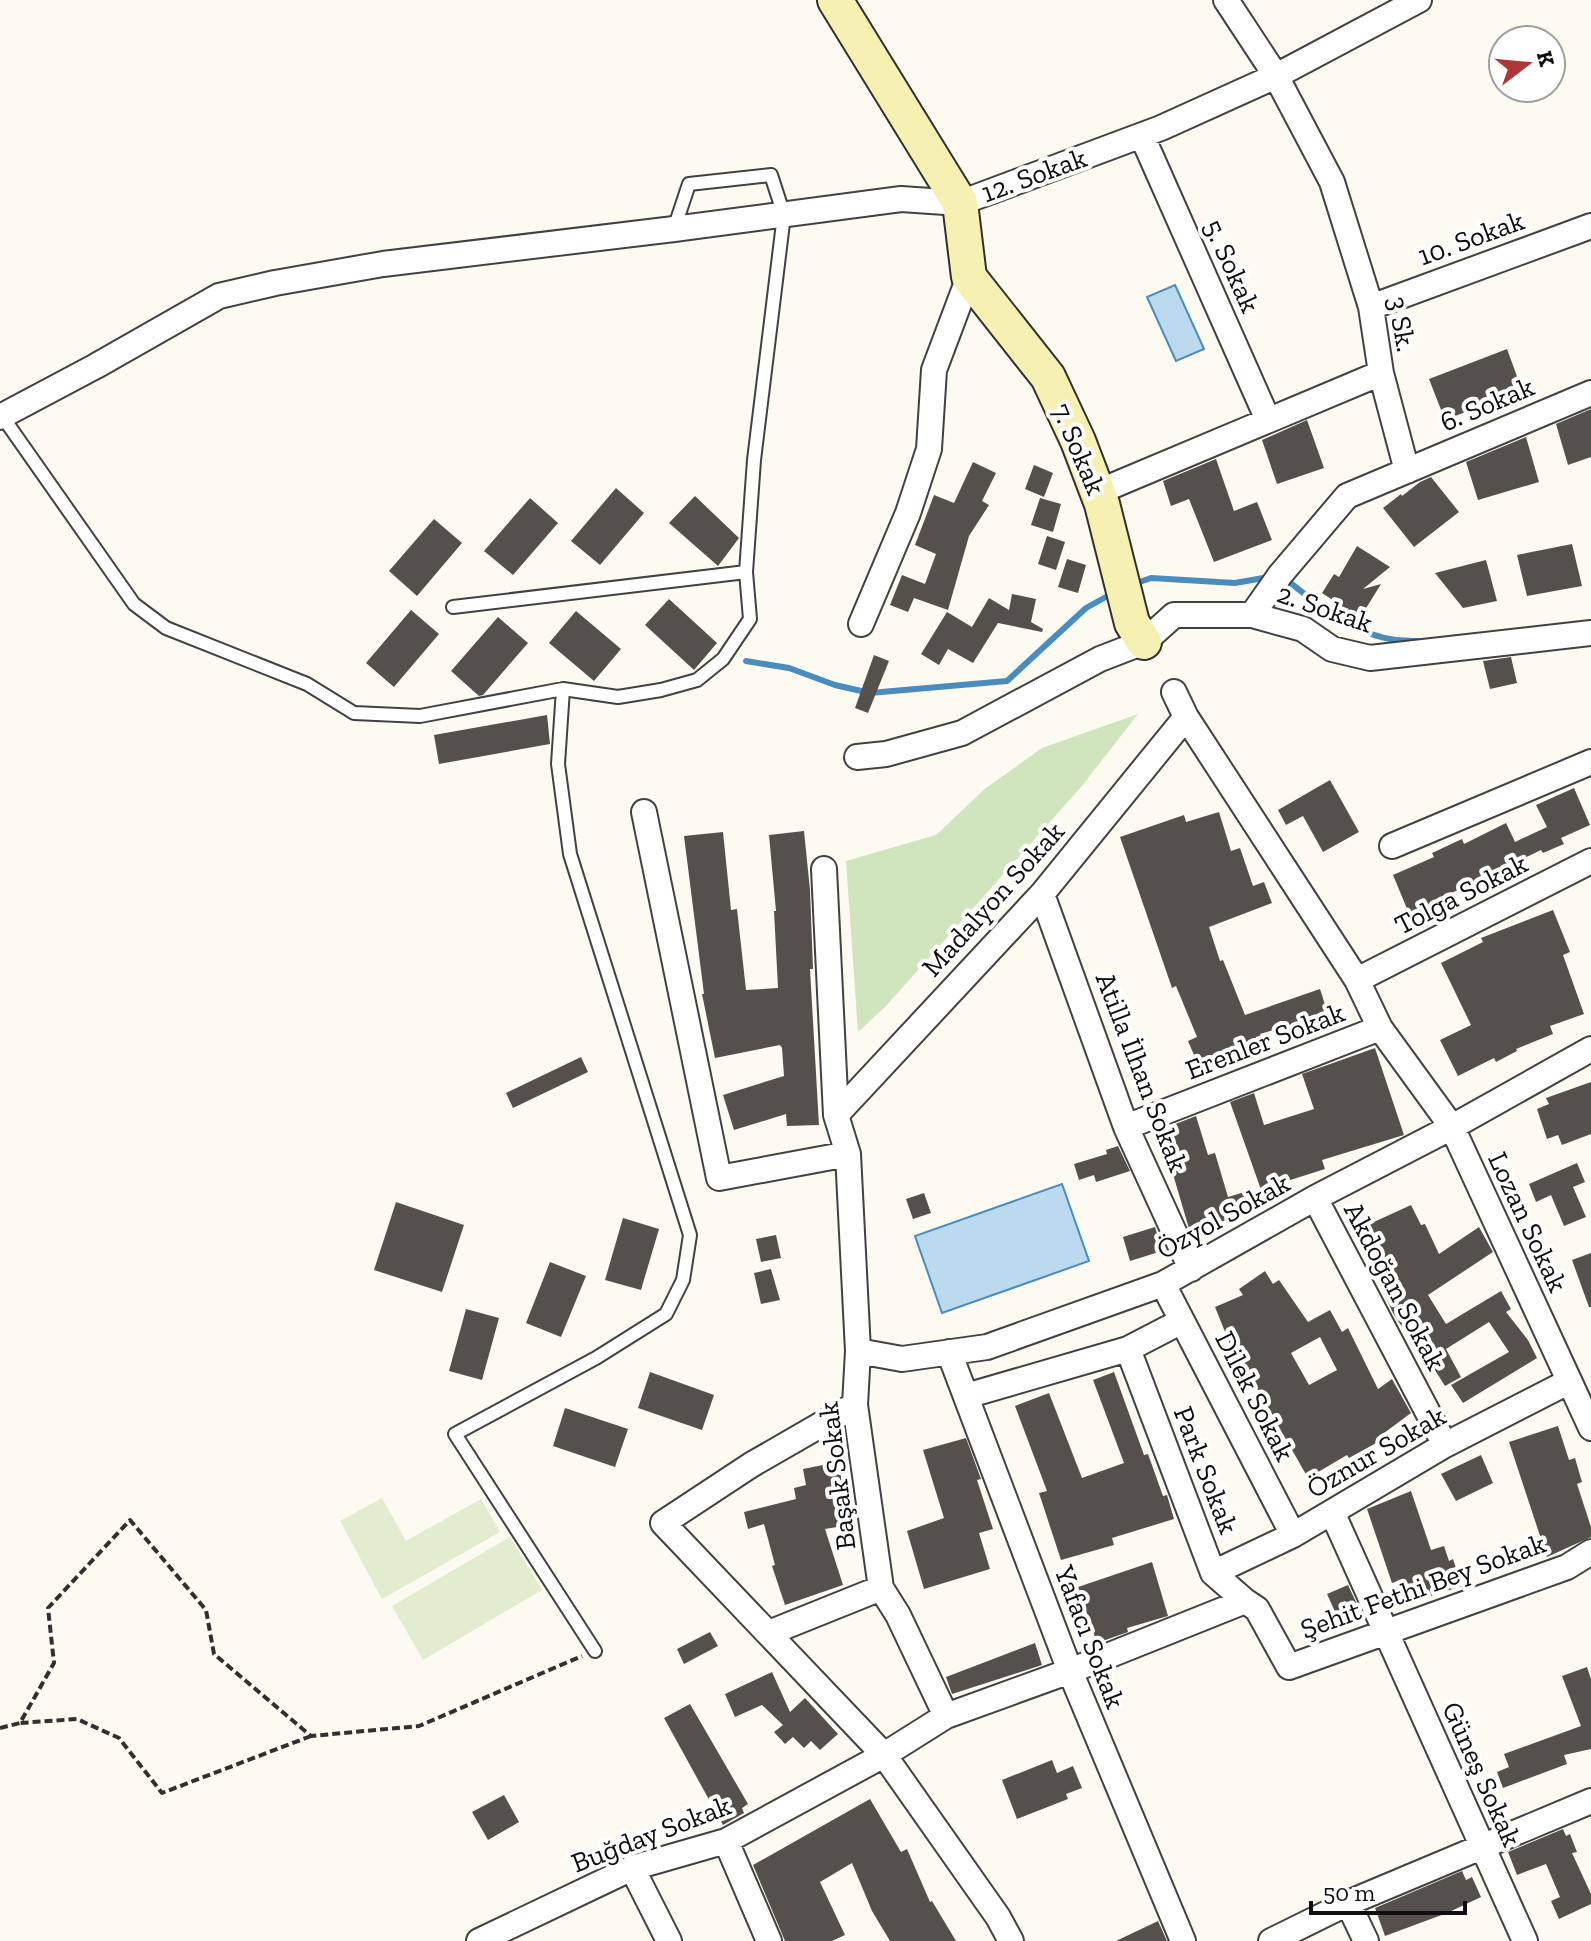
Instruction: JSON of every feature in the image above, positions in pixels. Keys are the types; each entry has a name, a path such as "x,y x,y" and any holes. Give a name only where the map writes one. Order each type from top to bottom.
{"street":[{"path":"835,0 960,203"},
{"name":"3 Sk.","path":"1226,0 1276,76 1332,182 1371,307 1381,373 1407,471"},
{"name":"12. Sokak","path":"861,624 908,513 929,449 934,370 969,277 960,203 1142,136 1276,76 1419,0"},
{"name":"5. Sokak","path":"1142,136 1268,420"},
{"path":"1,415 96,366 219,296 383,264 901,199 960,203"},
{"name":"10. Sokak","path":"1371,307 1591,226"},
{"name":"7. Sokak","path":"969,277 1048,377 1098,492 1132,623 1144,642"},
{"path":"1098,492 1381,373"},
{"name":"6. Sokak","path":"1407,471 1591,393"},
{"path":"1252,615 1280,575 1347,496 1407,471"},
{"name":"2. Sokak","path":"1144,642 1174,615 1252,615 1303,629 1332,649 1370,658 1591,633"},
{"path":"857,757 886,754 962,733 1100,659 1144,642"},
{"path":"1174,692 1186,717 1357,980 1380,1028 1452,1127"},
{"name":"Madalyon Sokak","path":"836,1115 1042,894 1186,717"},
{"path":"1392,846 1591,762"},
{"path":"644,812 719,1178 848,1154"},
{"name":"Tolga Sokak","path":"1357,980 1591,861"},
{"name":"Başak Sokak","path":"824,869 836,1115 848,1154 858,1351 855,1405 881,1588 898,1615 946,1716"},
{"name":"Atilla İlhan Sokak","path":"1042,894 1126,1127 1191,1269"},
{"name":"Erenler Sokak","path":"1126,1127 1380,1028"},
{"name":"Özyol Sokak","path":"858,1351 902,1359 987,1347 1163,1284 1591,1049"},
{"name":"Lozan Sokak","path":"1452,1127 1591,1428"},
{"name":"Akdoğan Sokak","path":"1315,1198 1445,1445"},
{"name":"Dilek Sokak","path":"1163,1284 1293,1535"},
{"path":"966,1396 1128,1349 1182,1321"},
{"name":"Park Sokak","path":"1128,1349 1213,1573 1245,1601"},
{"name":"Yafacı Sokak","path":"949,1352 1070,1671 1183,1941"},
{"name":"Öznur Sokak","path":"1213,1573 1293,1535 1445,1445 1568,1382"},
{"path":"855,1405 751,1465 663,1523 884,1755 998,1917 1011,1941"},
{"name":"Güneş Sokak","path":"1332,1512 1525,1941"},
{"name":"Şehit Fethi Bey Sokak","path":"1245,1601 1257,1609 1289,1667 1567,1567 1591,1552"},
{"path":"769,1633 881,1588"},
{"path":"884,1755 946,1716 1070,1671 1245,1601"},
{"name":"Buğday Sokak","path":"479,1941 632,1868 726,1841 884,1755"},
{"path":"1271,1941 1348,1903 1591,1801"},
{"path":"726,1841 769,1941"},
{"path":"632,1868 669,1941"},
{"path":"1348,1903 1366,1941"}],"lane":[{"path":"1,415 134,604 166,628 307,684 354,713 420,716 563,689 618,697 661,690 697,680 723,659 750,619 746,572 754,460 784,215 771,175 689,184 674,229"},
{"path":"453,607 746,572"},
{"path":"563,689 558,764 570,854 690,1235 688,1250 683,1280 666,1314 596,1358 455,1434 595,1651"}],"path":[{"path":"20,1723 54,1663 48,1608 130,1520 206,1610 214,1654 311,1736"},
{"path":"0,1728 20,1723 77,1719 119,1738 162,1793 311,1736 419,1726 595,1651"}],"green space":[{"path":"1138,714 1081,787 886,1006 858,1032 846,861 936,835 986,788 1042,748"},
{"path":"382,1498 406,1541 481,1499 500,1532 382,1599 340,1521"},
{"path":"510,1537 542,1590 423,1660 392,1606"}],"water":[{"path":"1175,285 1204,349 1176,361 1147,297"},
{"path":"1062,1184 1089,1261 942,1313 915,1236"}],"building":[{"path":"1507,349 1522,390 1445,420 1429,379"},
{"path":"1591,409 1591,457 1568,465 1556,424"},
{"path":"1307,420 1324,468 1277,484 1262,440"},
{"path":"1526,437 1539,482 1478,500 1466,462"},
{"path":"1216,459 1234,511 1257,502 1272,540 1214,562 1189,499 1171,506 1163,481"},
{"path":"973,462 996,473 982,501 989,505 969,536 948,610 914,598 908,612 890,605 902,575 925,584 936,554 915,545 934,495 954,503"},
{"path":"1034,465 1053,473 1044,497 1025,489"},
{"path":"1431,477 1459,512 1414,547 1383,508"},
{"path":"616,488 644,513 600,565 571,541"},
{"path":"695,496 739,538 718,566 669,523"},
{"path":"530,498 558,523 513,575 484,551"},
{"path":"1040,498 1061,504 1053,532 1031,525"},
{"path":"434,519 462,543 417,596 389,571"},
{"path":"1047,536 1065,542 1056,570 1038,564"},
{"path":"1572,544 1582,586 1527,596 1517,555"},
{"path":"1357,546 1390,567 1363,589 1381,584 1360,618 1322,593 1334,574 1339,577"},
{"path":"1067,559 1086,565 1078,593 1058,587"},
{"path":"1486,560 1497,601 1463,608 1435,573"},
{"path":"1012,594 1036,599 1031,622 1043,629 1042,632 998,623 973,663 948,649 939,665 921,654 947,612 972,627 989,598 1009,610"},
{"path":"669,599 717,643 694,670 645,625"},
{"path":"411,610 439,634 394,687 366,663"},
{"path":"576,611 621,649 594,681 549,643"},
{"path":"498,617 528,643 479,696 451,671"},
{"path":"874,655 889,661 868,713 855,708"},
{"path":"1511,657 1517,683 1490,689 1483,661"},
{"path":"547,715 550,744 439,764 434,735"},
{"path":"1330,780 1359,832 1323,852 1303,816 1286,825 1278,810"},
{"path":"1574,788 1590,825 1561,838 1564,844 1543,853 1541,850 1410,916 1393,875 1434,857 1432,853 1462,839 1464,844 1506,823 1515,842 1547,827 1536,805"},
{"path":"1219,812 1231,851 1240,848 1253,886 1264,882 1272,903 1209,927 1220,961 1223,960 1245,1015 1320,989 1328,1014 1260,1034 1263,1040 1211,1062 1208,1057 1197,1062 1188,1041 1197,1037 1176,986 1172,988 1120,837 1184,815 1186,822"},
{"path":"804,831 810,890 813,969 810,969 819,1125 787,1126 786,1114 734,1130 723,1095 784,1076 782,1048 780,1045 715,1058 702,994 684,836 723,832 731,910 737,909 746,990 778,988 776,911 769,835"},
{"path":"1553,910 1570,952 1563,955 1584,1014 1550,1026 1553,1034 1516,1049 1496,1062 1494,1058 1458,1076 1440,1040 1471,1025 1441,963 1483,942 1481,938"},
{"path":"1375,1048 1404,1135 1322,1160 1325,1169 1284,1182 1287,1193 1265,1201 1230,1102 1254,1093 1264,1125 1314,1109 1302,1074"},
{"path":"581,1057 588,1072 513,1108 506,1093"},
{"path":"1591,1082 1591,1134 1562,1145 1558,1135 1547,1139 1537,1109 1549,1104 1546,1098"},
{"path":"1196,1116 1208,1155 1215,1153 1228,1197 1248,1191 1254,1211 1190,1232 1160,1130"},
{"path":"1118,1146 1130,1171 1096,1182 1094,1175 1079,1180 1074,1164 1107,1154 1106,1150"},
{"path":"1577,1163 1585,1182 1573,1187 1586,1217 1564,1226 1551,1195 1536,1202 1529,1184"},
{"path":"924,1193 931,1213 913,1219 906,1199"},
{"path":"396,1202 464,1225 442,1292 374,1270"},
{"path":"1411,1205 1421,1225 1425,1224 1439,1254 1479,1227 1493,1252 1428,1295 1446,1324 1501,1291 1511,1309 1506,1312 1528,1340 1537,1358 1463,1403 1451,1385 1509,1352 1489,1322 1446,1349 1461,1377 1445,1386 1393,1313 1352,1232"},
{"path":"623,1218 659,1229 641,1290 605,1280"},
{"path":"1155,1227 1162,1251 1130,1261 1123,1237"},
{"path":"776,1235 781,1258 761,1262 756,1239"},
{"path":"1591,1253 1591,1307 1589,1307 1572,1260"},
{"path":"550,1262 586,1276 561,1337 526,1323"},
{"path":"771,1269 780,1300 761,1304 754,1273"},
{"path":"1265,1271 1273,1284 1279,1280 1308,1322 1330,1310 1342,1332 1348,1328 1378,1389 1392,1379 1411,1413 1376,1439 1378,1442 1349,1458 1347,1455 1308,1478 1251,1378 1242,1383 1233,1367 1238,1364 1215,1307 1243,1295 1239,1289","holes":["1320,1337 1337,1370 1309,1385 1291,1353"]},
{"path":"466,1309 499,1318 482,1380 449,1371"},
{"path":"650,1372 714,1395 702,1430 638,1408"},
{"path":"1114,1372 1144,1455 1148,1454 1163,1496 1167,1495 1174,1519 1112,1538 1114,1545 1061,1560 1039,1493 1047,1491 1015,1406 1049,1393 1082,1478 1124,1463 1093,1380"},
{"path":"565,1408 628,1429 615,1467 553,1446"},
{"path":"1558,1426 1569,1460 1575,1458 1582,1482 1577,1484 1591,1527 1591,1537 1547,1557 1509,1442"},
{"path":"966,1438 981,1479 977,1480 993,1529 979,1533 990,1569 924,1589 907,1531 944,1518 923,1450"},
{"path":"1481,1455 1493,1483 1456,1501 1441,1474"},
{"path":"838,1462 842,1482 847,1481 852,1505 840,1508 843,1526 825,1529 843,1585 785,1605 772,1566 775,1565 764,1524 748,1529 744,1512 796,1499 794,1488 806,1485 803,1469"},
{"path":"1411,1491 1431,1550 1444,1546 1449,1561 1453,1559 1462,1586 1408,1603 1401,1580 1392,1583 1367,1509"},
{"path":"1152,1562 1168,1616 1127,1628 1128,1632 1097,1643 1078,1587"},
{"path":"1348,1585 1363,1617 1342,1627 1327,1594"},
{"path":"710,1632 718,1646 684,1664 677,1649"},
{"path":"1035,1643 1042,1665 952,1694 946,1677"},
{"path":"1587,1667 1591,1679 1591,1749 1564,1755 1567,1764 1503,1788 1497,1772 1509,1767 1504,1754 1581,1726 1562,1676"},
{"path":"772,1672 790,1712 805,1698 838,1734 820,1750 811,1741 804,1748 793,1737 785,1744 774,1732 783,1725 762,1705 735,1717 725,1694"},
{"path":"690,1704 748,1804 742,1808 744,1813 723,1825 664,1718"},
{"path":"1052,1760 1057,1773 1073,1766 1082,1788 1066,1794 1068,1799 1017,1819 1002,1780"},
{"path":"504,1795 519,1822 488,1840 472,1812"},
{"path":"870,1799 901,1852 907,1849 930,1902 956,1941 890,1941 872,1911 852,1863 820,1882 845,1935 832,1941 785,1941 753,1865"},
{"path":"1563,1829 1566,1836 1570,1834 1577,1852 1572,1853 1591,1894 1591,1904 1559,1919 1551,1901 1560,1897 1546,1864 1517,1875 1508,1852"},
{"path":"1462,1871 1466,1880 1472,1877 1481,1897 1385,1936 1375,1908"},
{"path":"1158,1921 1167,1941 1116,1941"}],"waterway":[{"path":"1134,584 1151,578 1235,583 1269,577"},
{"path":"1284,578 1330,613 1362,630 1398,640 1418,641"},
{"path":"746,661 789,668 835,685 870,693 1007,681 1086,608 1113,593"}]}
